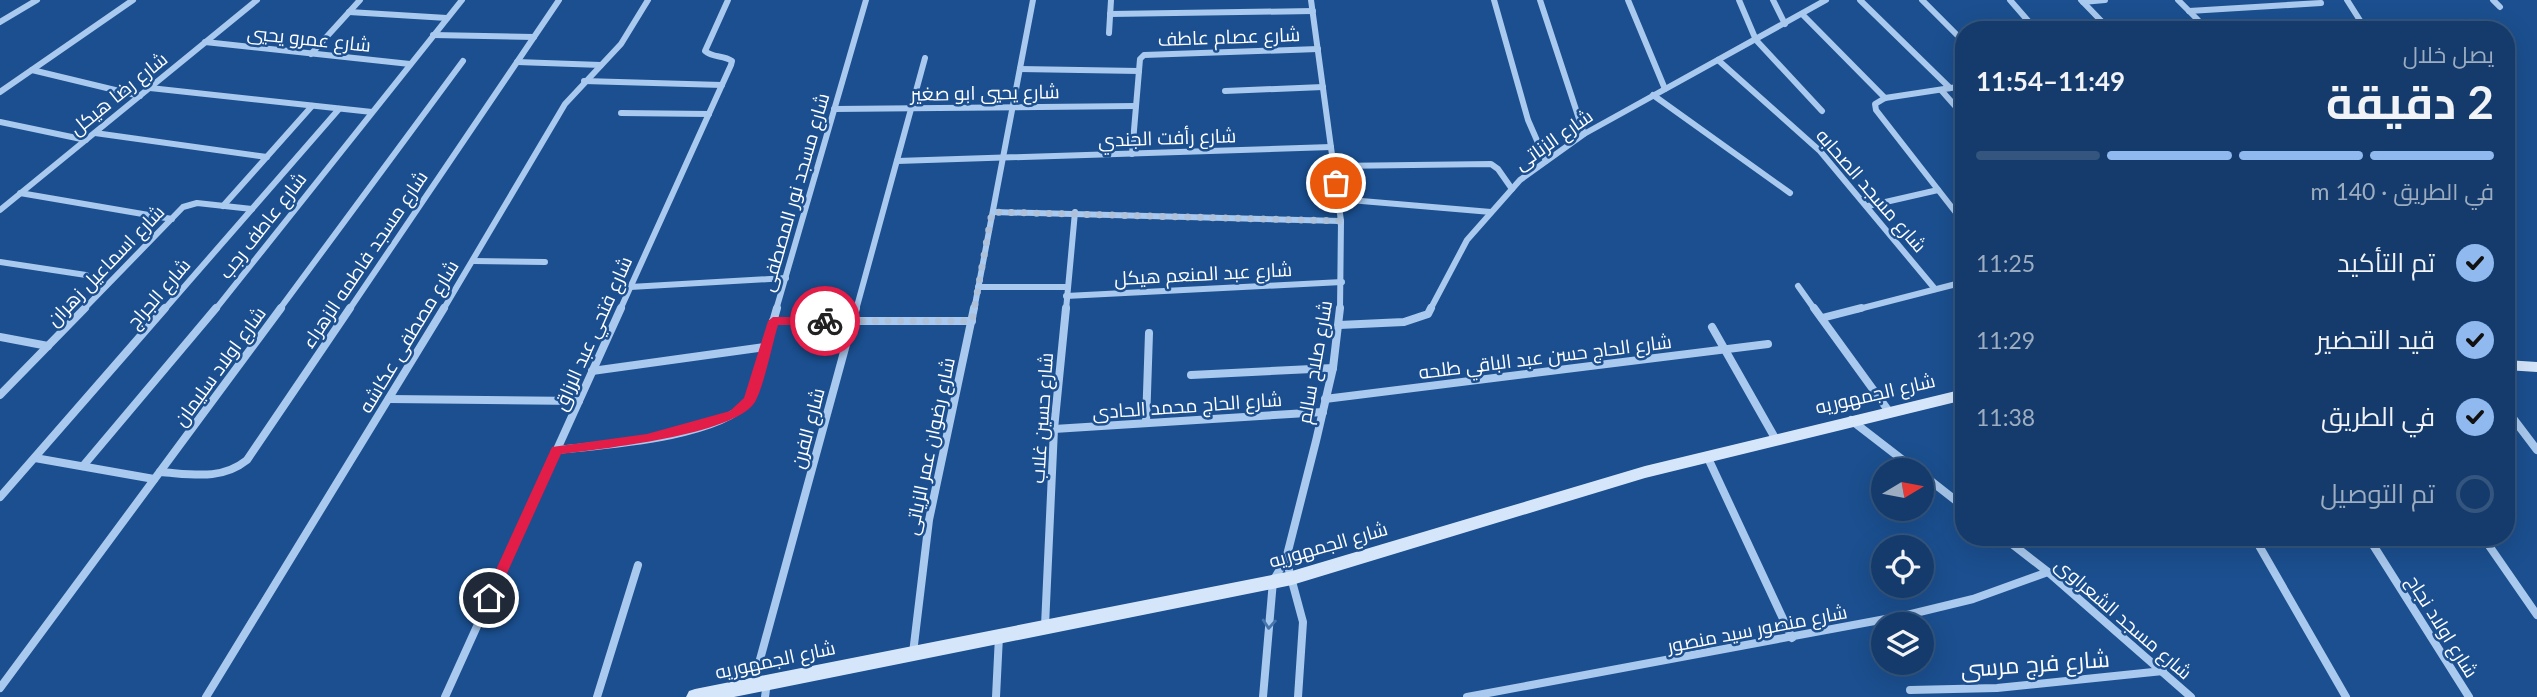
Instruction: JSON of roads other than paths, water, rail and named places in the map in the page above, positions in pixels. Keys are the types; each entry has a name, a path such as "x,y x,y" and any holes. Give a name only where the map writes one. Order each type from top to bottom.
{"main road":[{"path":"2515,366 2537,367"},
{"name":"شارع الجمهوريه","path":"695,697 762,688 914,653 1292,578 1645,472 1850,419 1955,396"}],"street":[{"path":"0,22 37,0"},
{"path":"0,92 133,0"},
{"name":"شارع رضا هيكل","path":"0,210 257,0"},
{"path":"311,54 360,0"},
{"name":"شارع عاطف رجب","path":"83,466 191,340 462,0"},
{"name":"شارع مسجد فاطمه الزهراء","path":"160,472 218,475 234,470 247,460 559,0"},
{"name":"شارع مصطفى عكاشه","path":"206,697 473,261 565,104 621,44 648,0"},
{"name":"شارع فتحي عبد الرزاق","path":"445,697 722,86 732,61 725,56 708,55 705,51 728,0"},
{"name":"شارع مسجد نور المصطفى","path":"557,450 647,439 734,414 750,400 866,0"},
{"name":"شارع رضوان عمر الزياتى","path":"914,653 929,520 972,321 1033,0"},
{"path":"1108,33 1111,0"},
{"name":"شارع صلاح سالم","path":"1273,581 1286,559 1323,412 1333,368 1342,282 1341,221 1311,0"},
{"path":"1494,0 1528,120 1546,161"},
{"path":"1540,0 1584,134"},
{"path":"1628,0 1665,89"},
{"path":"1738,0 1756,40 1822,111"},
{"path":"1773,0 1785,24"},
{"name":"شارع الزناتى","path":"1339,325 1404,322 1428,314 1467,240 1512,189 1546,161 1584,134 1826,0"},
{"path":"1860,0 1950,88"},
{"path":"1922,0 1955,33"},
{"path":"2010,0 2028,21"},
{"path":"2082,1 2105,0"},
{"path":"2178,0 2198,20"},
{"path":"2273,0 2279,6"},
{"path":"2347,0 2360,21"},
{"path":"2493,0 2500,7"},
{"path":"2082,1 2101,21"},
{"path":"2189,11 2321,3"},
{"path":"1110,14 1313,11"},
{"path":"349,12 447,18"},
{"path":"1802,15 1885,98"},
{"path":"433,35 534,37"},
{"name":"شارع عمرو يحيي","path":"205,43 410,64"},
{"name":"شارع عصام عاطف","path":"1139,71 1142,56 1318,49"},
{"name":"شارع الفرن","path":"762,688 853,321 925,58"},
{"name":"شارع مسجد الصحابه","path":"1718,60 1820,151 1935,289"},
{"name":"شارع اولاد سليمان","path":"0,688 463,61"},
{"path":"517,62 602,65"},
{"path":"1020,69 1139,71 1132,154"},
{"path":"32,70 140,96"},
{"path":"584,81 722,86"},
{"path":"1225,91 1323,87"},
{"path":"1955,87 1885,98 1875,104 1876,110 1955,212"},
{"path":"150,88 372,112"},
{"path":"1941,90 1955,106"},
{"path":"1653,96 1790,193"},
{"path":"223,206 312,106"},
{"name":"شارع يحيي ابو صغير","path":"834,109 1136,106"},
{"name":"شارع الجراج","path":"0,497 339,109"},
{"path":"621,113 709,114"},
{"path":"0,122 86,140"},
{"path":"95,133 267,157"},
{"name":"شارع رأفت الجندي","path":"897,161 1331,147"},
{"path":"1334,166 1490,164 1498,169 1512,189"},
{"path":"1868,206 1938,191"},
{"path":"20,193 172,219"},
{"path":"1338,199 1491,212"},
{"name":"شارع اسماعيل زهران","path":"0,395 183,207 193,203 252,209"},
{"path":"992,212 1076,212 1341,221"},
{"name":"شارع حسين غلاب","path":"1045,627 1054,429 1076,212"},
{"path":"473,261 545,262"},
{"path":"0,262 86,275"},
{"path":"630,287 786,278"},
{"name":"شارع عبد المنعم هيكل","path":"978,288 1066,292 1342,282"},
{"path":"1822,318 1955,284"},
{"path":"1798,286 1888,410"},
{"path":"773,321 972,321"},
{"path":"1712,327 1775,438"},
{"path":"1146,423 1149,333"},
{"path":"0,337 48,346"},
{"name":"شارع الحاج حسن عبد الباقي طلحه","path":"1325,399 1768,344"},
{"path":"592,371 765,347"},
{"path":"1191,375 1333,368"},
{"path":"389,399 579,401"},
{"name":"شارع الحاج محمد الحادى","path":"1054,429 1323,412"},
{"path":"1850,419 1900,458"},
{"path":"2515,421 2537,450"},
{"path":"1707,456 1792,638"},
{"path":"35,458 155,479"},
{"path":"1934,483 1955,500"},
{"name":"شارع مسجد الشعراوى","path":"2015,546 2191,697"},
{"path":"2259,546 2346,697"},
{"name":"شارع اولاد نجاح","path":"2374,546 2469,697"},
{"path":"2489,546 2537,615"},
{"path":"1286,559 1303,622 1298,697"},
{"path":"597,697 638,565"},
{"name":"شارع منصور سيد منصور","path":"1467,697 1907,615 1973,598 2048,572"},
{"path":"1263,697 1273,581"},
{"path":"996,697 999,636"},
{"name":"شارع فرج مرسى","path":"1910,690 2021,686 2163,671"}]}
